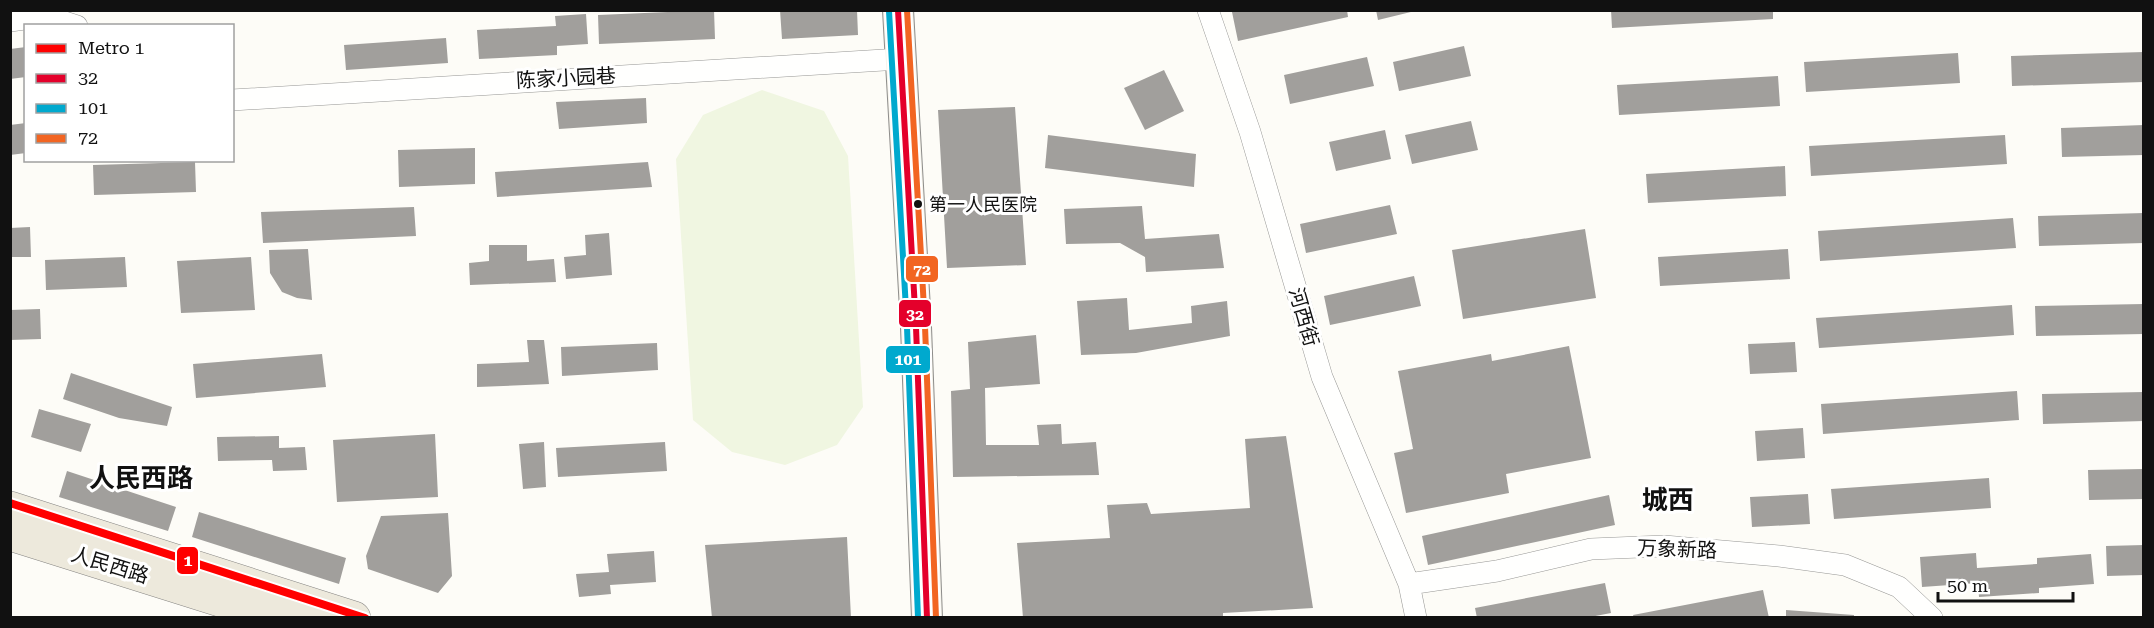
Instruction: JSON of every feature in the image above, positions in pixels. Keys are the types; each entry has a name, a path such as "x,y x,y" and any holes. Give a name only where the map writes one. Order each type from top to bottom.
{"main road":[{"path":"898,10 916,327 927,618"},
{"name":"人民西路","path":"10,508 354,618"},
{"name":"人民西路","path":"10,534 278,618"}],"street":[{"name":"河西街","path":"1208,10 1250,132 1322,377 1409,584 1416,618"},
{"path":"10,21 46,16 71,24"},
{"name":"陈家小园巷","path":"234,100 900,59"},
{"name":"万象新路","path":"1409,584 1497,571 1591,549 1664,546 1779,556 1845,565 1899,587 1932,618"}],"green space":[{"path":"762,90 824,111 848,156 863,407 837,445 785,465 732,452 693,420 676,159 703,115"}],"building":[{"path":"714,10 715,39 599,44 598,15"},
{"path":"780,10 857,10 858,35 782,39"},
{"path":"1236,10 1347,10 1348,17 1238,41 1232,12"},
{"path":"1376,10 1415,10 1415,11 1378,20"},
{"path":"1611,10 1773,10 1773,19 1612,28"},
{"path":"586,14 588,44 557,46 557,55 479,59 477,30 556,26 555,16"},
{"path":"446,38 448,63 346,70 344,45"},
{"path":"1464,46 1471,76 1399,91 1393,62"},
{"path":"24,47 24,77 10,79 10,49"},
{"path":"2144,52 2144,82 2012,86 2011,56"},
{"path":"1958,53 1960,83 1806,92 1804,62"},
{"path":"1367,57 1374,86 1290,104 1284,75"},
{"path":"1164,70 1184,111 1145,130 1124,88"},
{"path":"1778,76 1780,106 1619,115 1617,85"},
{"path":"646,98 647,123 559,129 556,102"},
{"path":"1015,107 1026,265 947,268 938,110"},
{"path":"1471,121 1478,150 1412,164 1405,135"},
{"path":"24,123 24,153 10,155 10,125"},
{"path":"2144,125 2144,155 2062,157 2061,128"},
{"path":"1385,130 1391,159 1336,171 1329,142"},
{"path":"1048,135 1196,154 1194,187 1045,168"},
{"path":"2005,135 2007,164 1811,176 1809,146"},
{"path":"475,148 475,184 399,187 398,150"},
{"path":"195,162 196,192 94,195 93,165"},
{"path":"648,162 652,187 497,197 495,172"},
{"path":"1785,166 1786,196 1648,203 1646,174"},
{"path":"1390,205 1397,234 1306,253 1300,224"},
{"path":"1142,206 1145,239 1219,234 1224,268 1146,272 1145,257 1120,243 1066,244 1064,209"},
{"path":"414,207 416,236 263,243 261,212"},
{"path":"2144,213 2144,243 2039,246 2038,216"},
{"path":"2013,218 2016,248 1820,261 1818,231"},
{"path":"30,227 31,257 10,257 10,228"},
{"path":"1585,229 1596,298 1463,319 1452,250"},
{"path":"609,233 612,275 566,279 564,257 586,255 585,235"},
{"path":"489,245 527,245 527,261 554,259 556,282 470,285 469,263 489,261"},
{"path":"308,249 312,300 297,298 282,292 270,273 269,250"},
{"path":"1788,249 1790,279 1660,286 1658,257"},
{"path":"125,257 127,287 46,290 45,260"},
{"path":"251,257 255,310 181,313 177,261"},
{"path":"1414,276 1421,306 1330,325 1324,296"},
{"path":"1127,298 1129,330 1192,323 1191,306 1227,301 1230,336 1136,353 1081,355 1077,301"},
{"path":"2144,304 2144,334 2036,336 2035,306"},
{"path":"2012,305 2014,335 1819,348 1816,318"},
{"path":"40,309 41,339 10,340 10,310"},
{"path":"1036,335 1040,384 985,388 986,445 1039,445 1037,425 1061,424 1062,444 1096,442 1099,475 953,477 951,391 970,389 968,342"},
{"path":"527,340 544,340 549,384 477,387 477,364 529,362"},
{"path":"1795,342 1797,372 1750,374 1748,344"},
{"path":"657,343 658,370 562,376 561,347"},
{"path":"1569,346 1591,458 1506,474 1509,493 1406,513 1394,453 1413,449 1398,371 1491,354 1492,361"},
{"path":"322,354 326,387 196,398 193,364"},
{"path":"71,373 172,407 167,426 119,418 63,399"},
{"path":"2017,391 2019,420 1823,434 1821,404"},
{"path":"2144,392 2144,421 2043,424 2042,394"},
{"path":"39,409 91,424 81,452 31,437"},
{"path":"1803,428 1805,458 1757,461 1755,431"},
{"path":"435,434 438,497 337,502 333,440"},
{"path":"279,436 279,448 305,447 307,470 273,471 272,460 218,461 217,437"},
{"path":"1286,436 1313,608 1223,613 1223,618 1023,618 1017,543 1110,538 1107,505 1147,503 1151,514 1250,508 1245,439"},
{"path":"544,442 546,487 523,489 519,444"},
{"path":"665,442 667,471 558,477 556,448"},
{"path":"2144,469 2144,499 2089,500 2088,470"},
{"path":"67,471 176,507 168,531 59,497"},
{"path":"1989,478 1991,508 1834,519 1831,489"},
{"path":"1808,494 1810,524 1752,527 1750,497"},
{"path":"1609,495 1615,525 1428,565 1422,536"},
{"path":"199,512 346,558 339,584 192,537"},
{"path":"448,513 452,576 438,593 368,569 366,556 381,516"},
{"path":"847,537 851,618 712,618 705,545"},
{"path":"2144,545 2144,575 2107,576 2106,546"},
{"path":"654,551 656,582 610,585 611,594 579,597 576,574 609,572 607,554"},
{"path":"1976,553 1977,568 2037,564 2037,558 2091,554 2094,584 2039,588 2039,593 1979,597 1978,583 1922,587 1920,557"},
{"path":"1605,583 1611,613 1585,618 1477,618 1475,608"},
{"path":"1763,590 1769,618 1634,618 1633,615"},
{"path":"1786,610 1854,615 1854,618 1786,618"}],"metro line":[{"name":"1","path":"10,503 365,618"}],"transit line":[{"name":"32","path":"898,10 916,327 927,618"},
{"name":"72","path":"907,10 925,326 936,618"},
{"name":"101","path":"889,11 907,327 918,618"}],"place":[{"name":"第一人民医院","path":"918,204"}],"district":[{"name":"人民西路","path":"141,478"},
{"name":"城西","path":"1668,500"}]}
